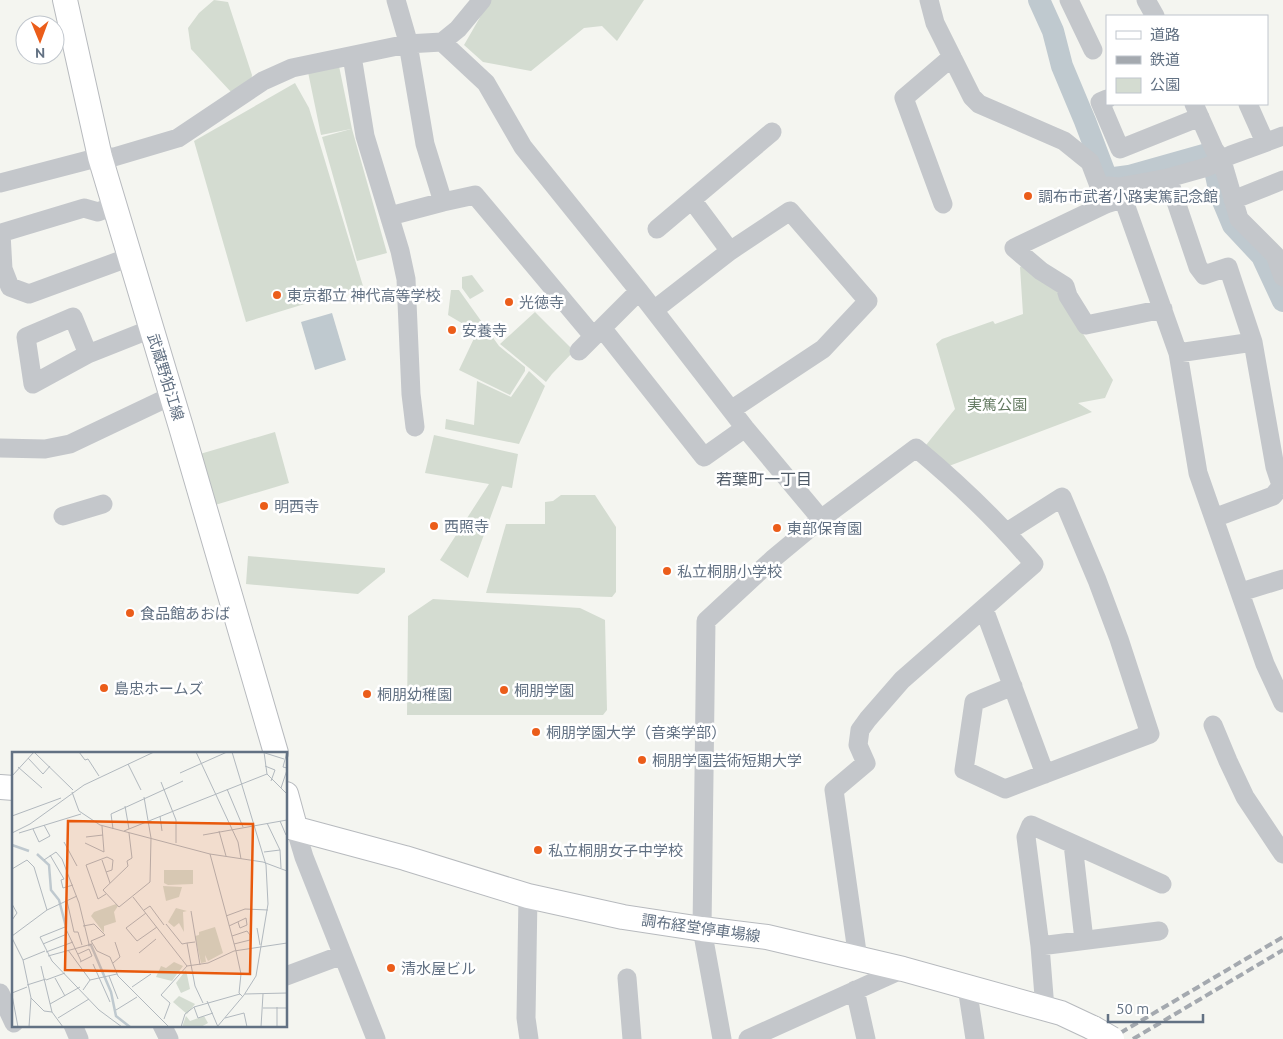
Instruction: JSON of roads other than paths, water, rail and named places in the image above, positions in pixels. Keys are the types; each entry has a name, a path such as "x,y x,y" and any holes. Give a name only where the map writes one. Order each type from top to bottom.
{"main road":[{"name":"武蔵野狛江線","path":"65,0 100,157 171,396 182,427 276,752"},
{"path":"288,810 290,826"},
{"name":"調布経堂停車場線","path":"290,826 405,858 528,896 623,917 767,937 903,969 1061,1013 1103,1034"}],"street":[{"path":"396,0 407,44 425,144 443,202"},
{"path":"0,183 100,157 114,157 178,138 263,81 292,68 407,44 442,42 458,29 482,0"},
{"path":"929,0 935,23 972,97 979,104 1064,141 1090,162 1098,186 1115,197 1164,309 1178,353 1198,473 1265,664 1283,703"},
{"path":"1069,0 1093,50"},
{"path":"1146,0 1154,15"},
{"path":"442,42 486,83 523,147 639,291 745,428 821,519"},
{"path":"352,56 365,136 390,216 406,279 411,394 416,427"},
{"path":"942,204 904,98 952,57"},
{"path":"1106,99 1100,102 1120,149 1197,110 1214,149 1216,163 1233,200 1239,219 1279,253 1283,277"},
{"path":"1248,105 1265,142"},
{"path":"657,229 772,132"},
{"path":"1164,309 1086,325 1068,296 1065,286 1041,271 1014,248 1115,197 1216,163 1231,155 1283,136"},
{"path":"1168,178 1198,267 1204,276 1228,267 1253,342 1275,467 1282,485 1273,496 1214,518"},
{"path":"1233,200 1283,180"},
{"path":"390,216 475,195 598,332 704,457 745,428"},
{"path":"692,200 730,251"},
{"path":"115,205 98,212 84,208 1,233 2,269 10,287 29,294 130,257"},
{"path":"654,310 730,251 790,211 868,301 823,349 731,410"},
{"path":"579,350 639,291"},
{"path":"88,354 151,329"},
{"path":"1178,353 1253,342"},
{"path":"0,448 45,449 70,444 171,396"},
{"path":"722,1039 702,929 706,621 774,558 821,519 916,448 940,468 1007,532 1034,564 902,680 860,730 858,745 866,763 834,790 858,959"},
{"path":"1007,532 1062,497 1100,588 1150,734 1005,789 964,770 974,702 1012,686"},
{"path":"63,516 103,504"},
{"path":"1241,592 1283,578"},
{"path":"984,609 1045,774"},
{"path":"1213,725 1245,797 1283,854"},
{"path":"290,826 376,1039"},
{"path":"1045,1008 1040,946 1026,837 1031,826 1162,884"},
{"path":"1073,844 1084,940"},
{"path":"528,896 526,1018 529,1039"},
{"path":"1040,946 1159,931"},
{"path":"288,975 342,955"},
{"path":"748,1039 903,969"},
{"path":"627,978 632,1039"},
{"path":"968,987 975,1039"},
{"path":"855,990 866,1039"},
{"path":"0,992 12,1019"},
{"path":"73,1026 79,1039"},
{"path":"162,1026 169,1039"}],"waterway":[{"path":"1039,0 1053,31 1062,66 1107,179 1129,176 1207,154 1212,156 1220,194 1233,225 1262,256 1283,301"}],"railway":[{"path":"1110,1039 1283,937"},
{"path":"1133,1039 1283,950"}],"place":[{"name":"調布市武者小路実篤記念館","path":"1028,196"},
{"name":"東京都立 神代高等学校","path":"277,295"},
{"name":"光徳寺","path":"509,302"},
{"name":"安養寺","path":"452,330"},
{"name":"明西寺","path":"264,506"},
{"name":"西照寺","path":"434,526"},
{"name":"東部保育園","path":"777,528"},
{"name":"私立桐朋小学校","path":"667,571"},
{"name":"食品館あおば","path":"130,613"},
{"name":"島忠ホームズ","path":"104,688"},
{"name":"桐朋学園","path":"504,690"},
{"name":"桐朋幼稚園","path":"367,694"},
{"name":"桐朋学園大学（音楽学部）","path":"536,732"},
{"name":"桐朋学園芸術短期大学","path":"642,760"},
{"name":"私立桐朋女子中学校","path":"538,850"},
{"name":"清水屋ビル","path":"391,968"}],"district":[{"name":"若葉町一丁目","path":"764,479"}],"park label":[{"name":"実篤公園","path":"997,404"}]}
